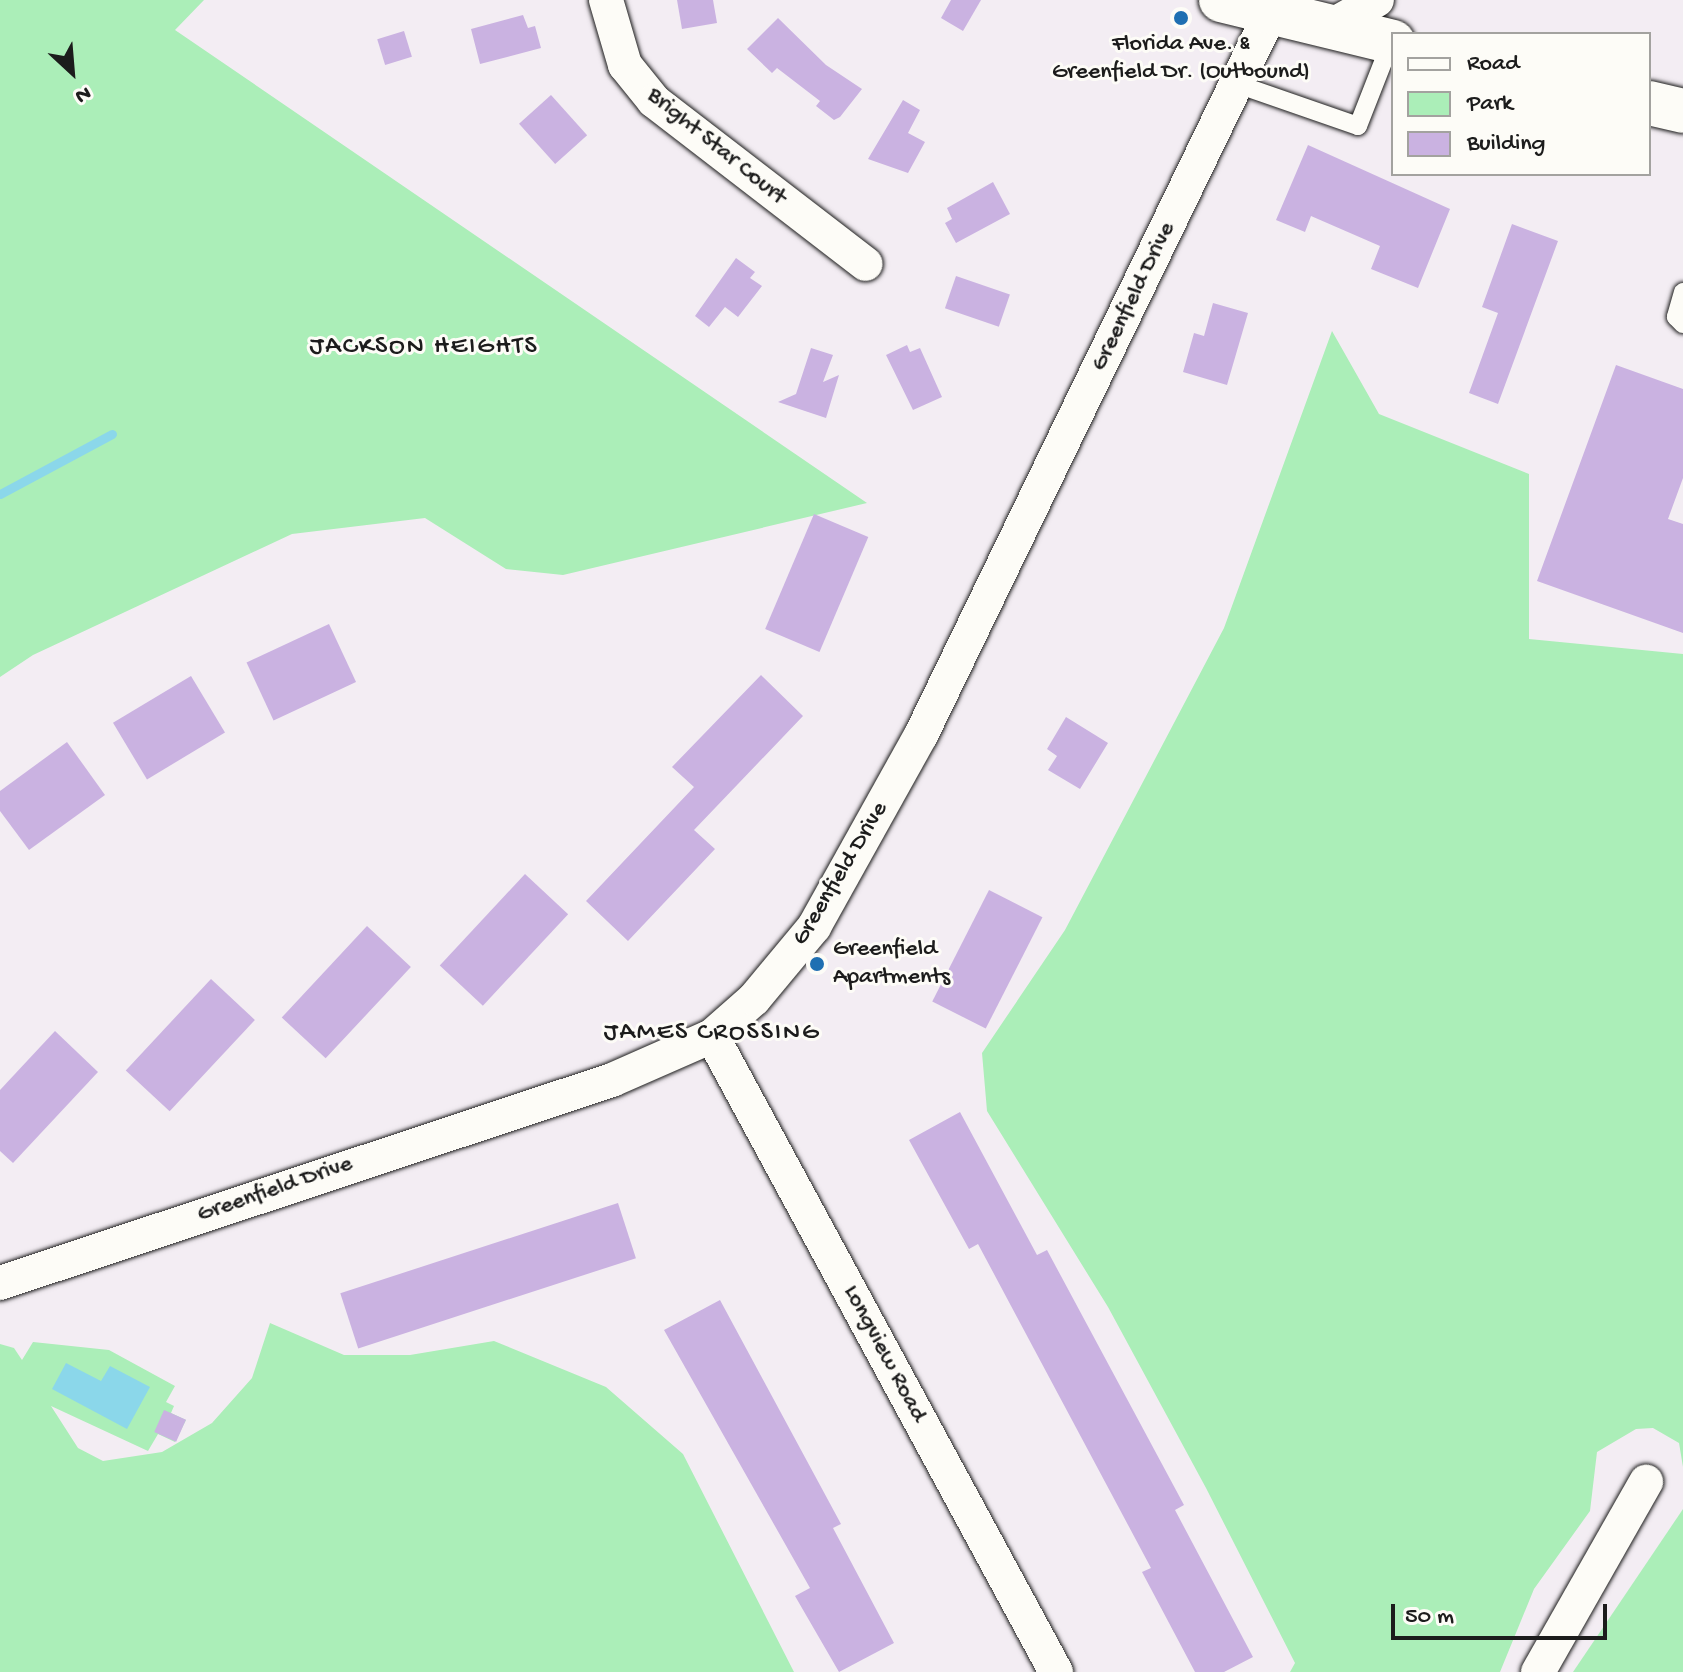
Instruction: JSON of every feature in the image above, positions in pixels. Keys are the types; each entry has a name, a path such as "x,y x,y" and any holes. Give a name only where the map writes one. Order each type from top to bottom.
{"main road":[{"path":"1221,0 1391,42"},
{"path":"1651,103 1683,111"}],"street":[{"name":"Bright Star Court","path":"606,0 625,65 654,101 866,264"},
{"path":"1329,27 1377,0"},
{"name":"Greenfield Drive","path":"0,1283 612,1080 712,1036 754,999 814,927 921,735 1270,14"},
{"name":"Longview Road","path":"712,1036 1056,1672"},
{"path":"1538,1672 1646,1482"}],"lane":[{"path":"1237,84 1358,126 1391,44"},
{"path":"1683,292 1676,317 1683,324"}],"green space":[{"path":"0,0 204,0 175,30 867,503 563,575 506,569 425,518 292,534 33,655 0,677"},
{"path":"1332,331 1379,414 1529,474 1529,639 1683,654 1683,1467 1679,1443 1653,1428 1636,1429 1597,1452 1590,1511 1534,1589 1500,1672 1290,1672 1295,1663 1206,1488 1108,1307 987,1111 982,1053 1065,930 1224,628"},
{"path":"270,1323 344,1355 410,1355 494,1341 606,1387 683,1454 794,1672 0,1672 0,1344 14,1348 22,1360 33,1342 109,1350 175,1386 166,1402 174,1406 171,1413 186,1420 175,1442 158,1434 148,1451 51,1406 78,1448 103,1461 162,1452 212,1423 252,1378"},
{"path":"1683,1509 1683,1672 1573,1672"}],"water":[{"path":"66,1363 101,1381 110,1366 150,1387 127,1429 52,1389"}],"building":[{"path":"677,0 713,0 717,23 682,29"},
{"path":"951,0 981,0 963,31 941,18"},
{"path":"523,15 528,28 535,26 541,48 480,64 471,29"},
{"path":"778,18 826,65 862,89 840,117 834,120 816,106 820,101 777,68 772,73 747,49"},
{"path":"404,31 412,57 385,65 377,39"},
{"path":"551,95 587,135 555,164 519,124"},
{"path":"903,100 920,110 908,133 925,142 908,173 868,159"},
{"path":"1308,145 1450,209 1418,288 1371,269 1380,246 1311,216 1305,232 1276,220"},
{"path":"993,182 1010,214 956,243 945,223 952,219 947,208"},
{"path":"1512,224 1558,241 1498,404 1469,393 1498,313 1482,307"},
{"path":"736,258 755,272 750,278 762,286 738,317 725,307 709,327 695,316"},
{"path":"956,276 1010,295 999,327 945,308"},
{"path":"1213,303 1248,313 1227,385 1183,372 1194,333 1204,336"},
{"path":"907,345 910,352 920,348 942,397 913,410 886,355"},
{"path":"811,348 833,355 823,382 839,375 826,418 778,402 796,394"},
{"path":"1616,365 1683,389 1683,478 1668,519 1683,524 1683,633 1537,581"},
{"path":"814,514 868,537 819,652 765,629"},
{"path":"329,624 356,682 274,720 247,662"},
{"path":"761,675 803,716 694,830 715,849 628,941 586,901 694,787 672,767"},
{"path":"191,676 225,733 147,779 113,723"},
{"path":"1066,717 1108,743 1080,789 1048,770 1057,756 1047,749"},
{"path":"67,742 105,795 29,850 0,811 0,791"},
{"path":"525,874 568,914 483,1006 440,965"},
{"path":"989,890 1042,917 986,1029 932,1001"},
{"path":"367,926 411,967 326,1058 282,1017"},
{"path":"211,979 255,1020 170,1111 126,1070"},
{"path":"55,1031 98,1072 13,1163 0,1151 0,1090"},
{"path":"960,1112 1037,1255 1047,1250 1184,1505 1175,1510 1253,1657 1224,1672 1195,1672 1142,1572 1151,1568 978,1244 969,1249 909,1140"},
{"path":"618,1203 636,1258 358,1348 340,1293"},
{"path":"720,1300 841,1524 833,1528 894,1643 839,1672 795,1596 810,1588 664,1330"},
{"path":"164,1410 186,1420 176,1442 154,1432"}],"waterway":[{"path":"0,494 112,434"}],"place":[{"name":"Florida Ave. & Greenfield Dr. (Outbound)","path":"1181,18"},
{"name":"Greenfield Apartments","path":"817,964"}],"district":[{"name":"JACKSON HEIGHTS","path":"424,348"},
{"name":"JAMES CROSSING","path":"712,1034"}]}
